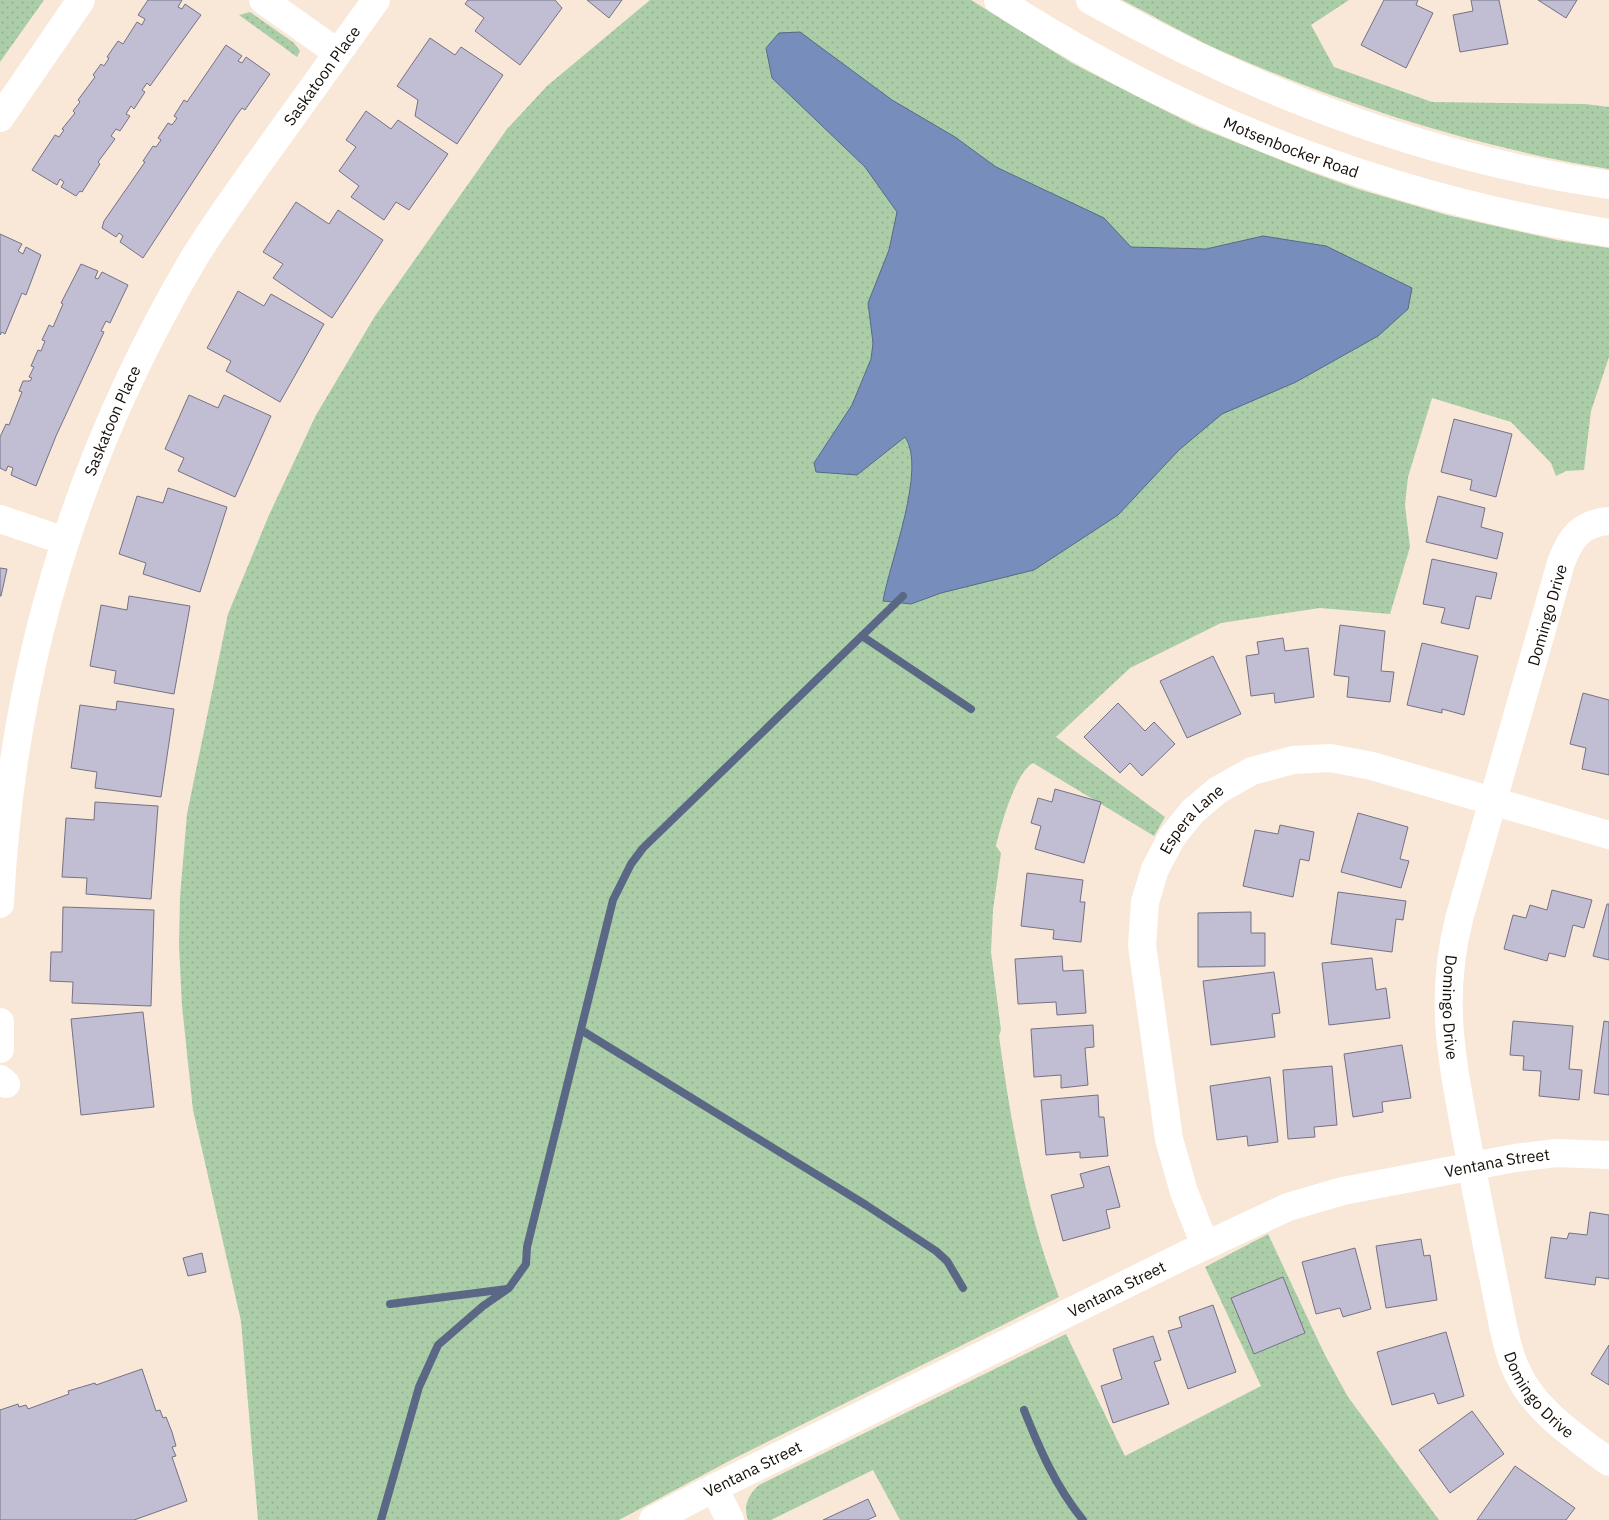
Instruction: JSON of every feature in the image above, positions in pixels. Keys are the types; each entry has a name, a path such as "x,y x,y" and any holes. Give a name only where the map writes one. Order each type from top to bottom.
{"street":[{"path":"0,118 81,0"},
{"path":"263,0 338,53"},
{"name":"Saskatoon Place","path":"0,904 6,808 16,740 36,642 65,541 108,425 134,367 164,311 215,226 376,0"},
{"name":"Motsenbocker Road","path":"998,0 1069,44 1177,101 1306,155 1384,181 1461,203 1609,233"},
{"path":"1090,0 1170,44 1236,76 1334,114 1462,154 1549,175 1609,185"},
{"name":"Domingo Drive","path":"1589,518 1574,536 1561,563 1454,937 1448,988 1448,1025 1452,1064 1503,1326 1515,1367 1531,1393 1551,1416 1609,1462"},
{"path":"0,519 65,541"},
{"name":"Espera Lane","path":"1205,1245 1184,1192 1169,1139 1143,960 1142,931 1145,902 1155,869 1172,837 1206,800 1236,779 1266,766 1306,758 1330,758 1357,762 1609,835"},
{"path":"0,1022 0,1049"},
{"name":"Ventana Street","path":"653,1520 1205,1245 1267,1215 1306,1200 1541,1154 1609,1155"},
{"path":"714,1488 730,1520"}],"green space":[{"path":"0,0 44,0 0,62"},
{"path":"650,0 971,0 1072,63 1136,96 1198,127 1308,171 1358,189 1447,215 1557,240 1609,248 1609,357 1591,411 1584,470 1566,471 1556,476 1551,463 1511,422 1432,398 1408,477 1405,505 1410,547 1390,614 1320,608 1221,623 1130,668 1056,737 1165,817 1154,836 1033,763 1020,777 1001,826 996,846 1001,853 993,910 991,952 1001,1030 999,1036 1021,1168 1038,1233 1059,1297 731,1460 619,1520 258,1520 241,1321 193,1110 182,1006 179,945 180,897 187,814 228,614 269,515 316,415 375,316 507,129 547,86"},
{"path":"1122,0 1349,0 1311,25 1334,67 1432,102 1585,104 1609,107 1609,169 1509,149 1410,122 1362,106 1314,89 1219,50"},
{"path":"250,12 294,43 300,51 297,57 239,15"},
{"path":"1268,1234 1325,1355 1348,1397 1439,1520 900,1520 873,1470 771,1520 748,1520 747,1501 759,1485 1066,1334 1125,1456 1261,1386 1205,1267"}],"water":[{"path":"800,32 892,100 955,137 996,167 1104,218 1131,247 1206,249 1263,236 1326,246 1412,288 1408,309 1378,336 1296,382 1222,414 1179,450 1118,515 1034,570 941,593 911,604 883,601 910,492 911,451 905,437 857,475 816,472 814,463 852,405 871,359 873,343 868,303 889,250 897,212 865,167 772,78 766,48 779,33"}],"building":[{"path":"148,0 182,0 178,7 182,9 185,4 201,15 150,86 147,83 142,90 145,92 134,109 131,106 126,114 130,116 120,131 116,129 111,136 115,139 98,162 100,164 82,192 80,191 76,196 61,187 64,182 60,179 57,185 32,170 55,135 59,137 64,130 62,129 75,113 73,111 80,102 78,100 95,77 93,75 101,64 104,66 109,58 107,57 118,41 123,44 137,22 142,25 145,19 138,15"},
{"path":"468,0 555,0 562,8 520,65 475,31 484,18 465,4"},
{"path":"587,0 622,0 609,18"},
{"path":"1384,0 1418,0 1416,5 1433,13 1406,68 1361,45"},
{"path":"1471,0 1499,0 1508,44 1460,52 1453,15 1473,11"},
{"path":"1538,0 1577,0 1566,18"},
{"path":"430,38 455,55 461,47 503,75 457,144 415,116 418,100 397,86"},
{"path":"226,45 242,56 238,61 242,63 246,57 270,74 245,110 242,108 236,116 143,258 120,242 123,236 119,233 116,237 102,228 104,221 145,162 143,161 153,146 156,147 161,140 158,138 168,123 172,125 177,118 174,116 184,100 187,102"},
{"path":"366,111 391,129 398,120 448,154 409,210 396,202 384,220 351,197 359,186 339,171 356,147 346,140"},
{"path":"296,202 329,224 338,210 383,240 332,318 273,278 283,264 263,252"},
{"path":"0,234 22,244 18,251 23,254 26,247 41,255 26,295 22,293 5,334 2,332 0,335"},
{"path":"81,264 98,271 95,278 98,279 102,272 128,285 110,323 106,321 101,331 104,332 56,436 36,486 11,475 13,468 8,466 6,471 0,468 0,437 6,424 9,425 22,392 19,391 23,381 30,381 32,378 29,377 34,367 31,366 38,350 41,351 45,341 42,340 49,325 53,327 63,304 61,303"},
{"path":"238,291 264,306 271,294 324,324 280,402 226,371 231,361 207,348"},
{"path":"189,395 218,408 224,395 271,416 235,497 178,471 184,458 165,449"},
{"path":"1454,419 1512,434 1496,497 1470,490 1472,480 1441,472"},
{"path":"168,488 227,507 200,592 143,574 146,563 119,554 137,496 163,503"},
{"path":"1438,496 1485,508 1481,527 1503,533 1497,559 1426,542"},
{"path":"1432,559 1497,573 1491,599 1476,596 1469,629 1441,623 1445,608 1423,604"},
{"path":"0,568 7,569 1,596 0,596"},
{"path":"129,596 190,606 174,694 114,683 116,671 90,666 101,605 127,610"},
{"path":"1340,625 1385,631 1381,671 1394,672 1390,702 1347,697 1349,677 1334,675"},
{"path":"1283,638 1285,651 1308,648 1314,697 1275,703 1274,693 1251,696 1246,656 1259,654 1257,642"},
{"path":"1422,643 1478,656 1464,715 1442,709 1442,713 1407,705"},
{"path":"1213,656 1241,714 1187,738 1160,681"},
{"path":"1583,693 1609,700 1609,775 1582,769 1586,748 1570,744"},
{"path":"117,701 174,709 161,797 95,788 97,772 71,768 80,705 116,710"},
{"path":"1118,703 1145,731 1154,722 1175,744 1142,776 1130,763 1120,773 1084,737"},
{"path":"1055,789 1101,802 1084,863 1035,849 1041,826 1031,823 1038,798 1052,802"},
{"path":"95,802 158,806 151,899 86,894 87,878 62,877 66,818 94,820"},
{"path":"1358,813 1408,827 1400,859 1409,861 1401,888 1341,872"},
{"path":"1280,825 1314,832 1309,861 1300,859 1293,897 1243,886 1255,830 1278,834"},
{"path":"1027,873 1083,880 1080,902 1085,902 1081,942 1053,939 1054,930 1021,926"},
{"path":"1552,890 1592,900 1584,928 1573,925 1565,957 1549,953 1547,961 1504,949 1513,915 1526,918 1530,905 1547,910"},
{"path":"1338,892 1406,901 1403,920 1396,919 1392,952 1331,944"},
{"path":"1607,904 1609,904 1609,960 1593,956"},
{"path":"63,907 154,910 151,1006 72,1003 73,982 50,981 51,952 62,952"},
{"path":"1251,912 1251,933 1265,933 1265,966 1198,967 1198,913"},
{"path":"1062,956 1063,971 1083,970 1086,1013 1057,1015 1056,1002 1018,1004 1015,959"},
{"path":"1372,958 1376,990 1386,988 1390,1018 1329,1025 1322,963"},
{"path":"1274,972 1280,1013 1272,1014 1275,1037 1211,1045 1203,981"},
{"path":"143,1012 154,1107 81,1115 71,1019"},
{"path":"1513,1021 1573,1026 1569,1069 1582,1070 1579,1100 1539,1096 1541,1071 1523,1070 1524,1056 1510,1055"},
{"path":"1604,1021 1609,1022 1609,1095 1594,1093"},
{"path":"1093,1025 1094,1047 1085,1048 1088,1085 1061,1088 1061,1075 1034,1077 1031,1029"},
{"path":"1402,1045 1411,1098 1382,1102 1383,1112 1353,1117 1344,1054"},
{"path":"1332,1066 1337,1125 1314,1127 1315,1137 1288,1139 1283,1070"},
{"path":"1270,1077 1278,1142 1248,1146 1247,1136 1217,1140 1210,1086"},
{"path":"1098,1095 1099,1117 1104,1117 1108,1156 1080,1158 1080,1152 1046,1155 1041,1100"},
{"path":"1109,1166 1120,1207 1106,1210 1110,1228 1063,1241 1051,1195 1084,1187 1080,1174"},
{"path":"1590,1212 1609,1215 1609,1279 1596,1277 1595,1285 1545,1278 1551,1237 1567,1239 1569,1233 1587,1235"},
{"path":"1421,1239 1424,1256 1430,1255 1437,1300 1386,1308 1376,1246"},
{"path":"1355,1248 1371,1309 1343,1317 1340,1308 1316,1314 1302,1262"},
{"path":"202,1253 206,1272 188,1276 183,1258"},
{"path":"1283,1277 1305,1333 1254,1354 1231,1298"},
{"path":"1213,1305 1236,1372 1188,1389 1168,1331 1182,1327 1179,1317"},
{"path":"1446,1332 1464,1396 1438,1404 1434,1393 1392,1405 1377,1352"},
{"path":"1153,1336 1161,1360 1154,1362 1169,1404 1113,1423 1101,1386 1122,1379 1113,1349"},
{"path":"1609,1345 1609,1385 1591,1374"},
{"path":"142,1369 156,1411 160,1410 163,1418 166,1417 172,1432 176,1446 172,1447 176,1456 172,1457 187,1501 134,1520 0,1520 0,1410 18,1404 19,1407 26,1405 28,1409 69,1394 68,1391 95,1383 96,1385"},
{"path":"1472,1411 1504,1454 1450,1493 1419,1450"},
{"path":"1515,1466 1575,1508 1566,1520 1477,1520"},
{"path":"868,1499 876,1516 867,1520 823,1520"}],"waterway":[{"path":"381,1520 419,1387 438,1345 483,1306 509,1288 526,1264 527,1247 613,900 631,864 643,848 903,596"},
{"path":"862,636 971,709"},
{"path":"581,1030 866,1205 936,1251 947,1261 963,1288"},
{"path":"390,1304 507,1289"},
{"path":"1024,1410 1049,1468 1083,1520"}]}
